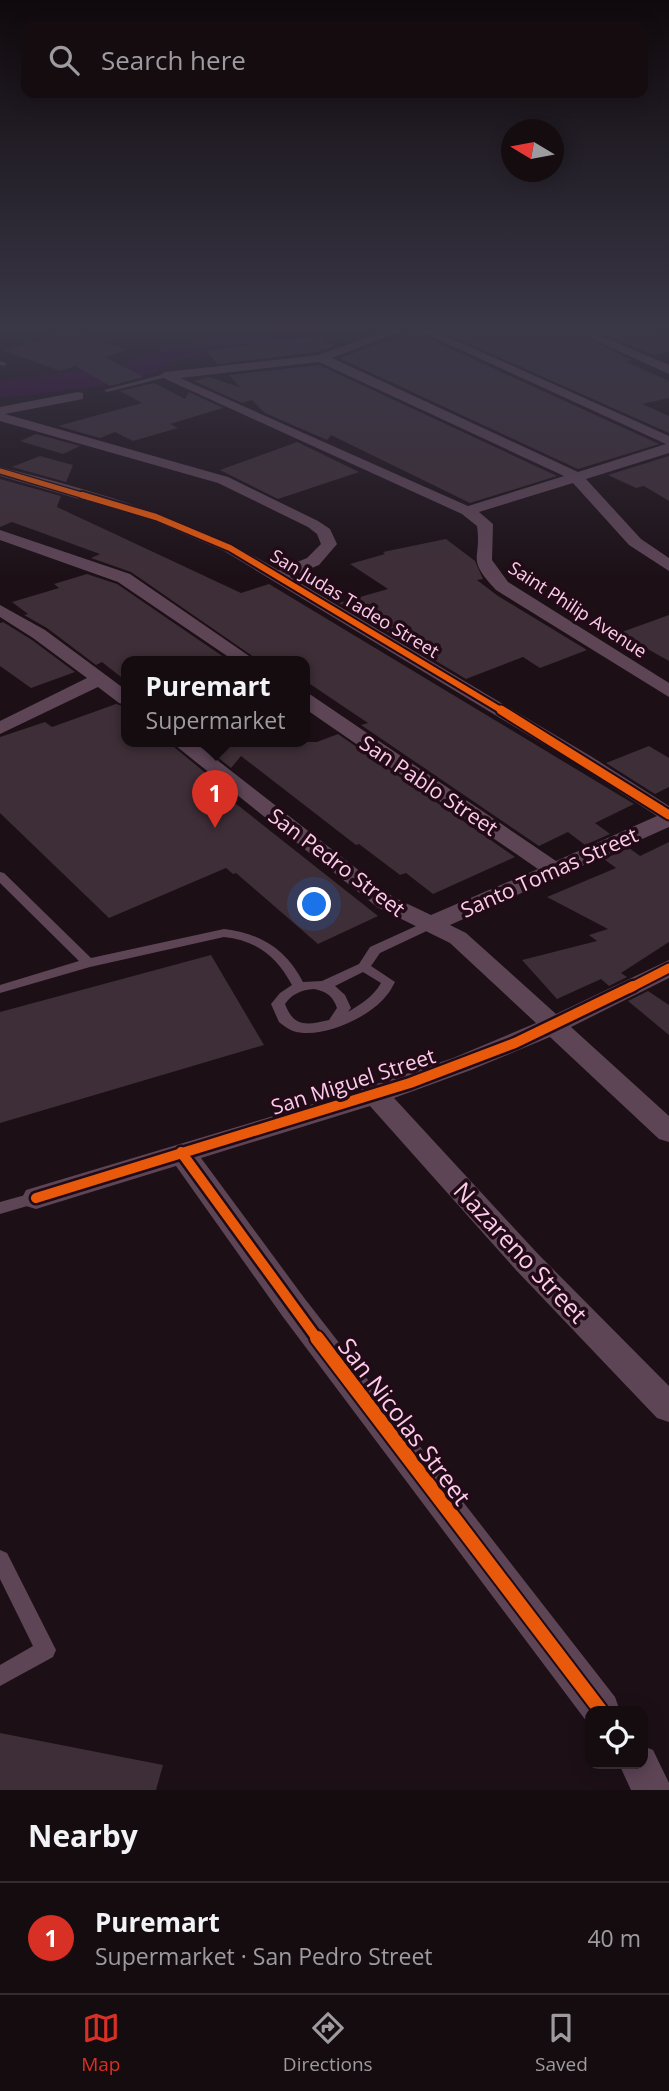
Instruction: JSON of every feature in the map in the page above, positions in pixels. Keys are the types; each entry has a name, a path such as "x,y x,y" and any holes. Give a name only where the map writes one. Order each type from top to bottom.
{"street":[{"path":"244,412 467,511 575,475 669,448"},
{"path":"437,412 575,475 635,542 669,566"},
{"path":"602,412 669,442"},
{"path":"0,417 223,480 324,532 329,544 321,558 312,565 278,575"},
{"name":"San Judas Tadeo Street","path":"0,471 156,517 230,548 585,761 669,817"},
{"name":"Saint Philip Avenue","path":"467,511 485,523 481,556 491,576 502,586 669,691"},
{"path":"0,535 124,578 240,656"},
{"path":"0,610 21,622 121,695"},
{"path":"3,725 100,679"},
{"name":"San Pablo Street","path":"310,703 555,870"},
{"name":"San Pedro Street","path":"187,747 384,902 458,939 669,1132"},
{"name":"Santo Tomas Street","path":"429,925 669,817"},
{"name":"San Miguel Street","path":"36,1198 375,1094 463,1064 551,1026 669,968"},
{"name":"Nazareno Street","path":"375,1094 527,1262 669,1408"},
{"name":"San Nicolas Street","path":"181,1152 294,1307 597,1706"},
{"path":"642,1769 652,1790"}],"lane":[{"path":"0,876 88,963"},
{"path":"364,967 388,982 386,992 364,1009 326,1027 302,1028 283,1019 278,1004 289,990 299,986 323,986 364,967 375,950 429,925"},
{"path":"0,989 88,963 217,935 241,934 267,946 290,968 299,986"},
{"path":"323,986 339,995 343,1001 344,1008 335,1021"},
{"path":"0,1208 36,1198"},
{"path":"0,1559 46,1650 0,1676"}],"building":[{"path":"111,412 211,412 170,424 178,428 133,441 115,432 100,438 58,426"},
{"path":"419,412 557,476 470,503 331,435 327,440 265,413"},
{"path":"454,412 588,412 659,444 578,469"},
{"path":"621,412 659,412 669,416 669,433"},
{"path":"36,434 80,446 63,454 20,441"},
{"path":"297,442 359,472 278,499 220,470"},
{"path":"40,456 73,465 66,482 12,467"},
{"path":"669,456 669,501 644,486 636,488 608,475"},
{"path":"0,479 61,496 57,507 241,593 269,584 634,804 595,823 610,834 585,845 568,832 539,846 361,725 368,723 310,684 310,656 252,656 131,572 91,558 100,554 12,522 0,527"},
{"path":"446,539 475,561 483,579 477,580 498,596 587,650 540,668 523,657 466,679 339,603 388,589 350,564 385,554 383,552"},
{"path":"87,574 117,584 222,656 121,656 121,677 102,662 96,665 47,628 24,615 28,614 12,602 59,588 54,584"},
{"path":"669,615 669,661 619,633"},
{"path":"3,622 75,672 31,688 0,666 0,623"},
{"path":"116,704 121,706 121,747 174,747 219,784 216,788 378,916 318,944 236,873 233,874 226,868 109,918 0,813 0,737 45,722 52,727"},
{"path":"338,734 515,857 433,894 406,873 400,875 359,844 356,845 241,756 231,768 205,747 310,747 310,742"},
{"path":"649,746 669,758 669,787 655,794 606,763"},
{"path":"669,842 669,942 621,973 627,977 609,986 601,979 557,999 522,960 597,941 589,935 608,929 547,897 616,868 604,859 629,848 640,856"},
{"path":"211,955 264,1045 0,1123 0,1012"},
{"path":"648,991 669,1005 669,1035 628,1001"},
{"path":"0,1733 163,1765 156,1790 0,1790"}],"cycle path":[{"path":"0,471 156,517 230,548 585,761 669,815"},
{"path":"36,1198 410,1083 541,1031 669,968"},
{"path":"181,1152 294,1308 597,1706"}],"place":[{"name":"Puremart","path":"215,828"}]}
